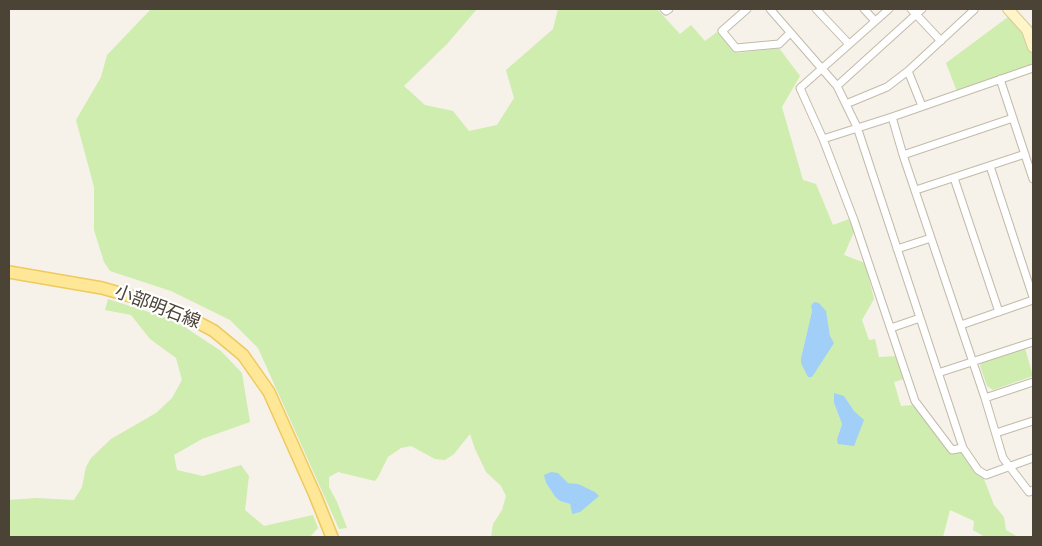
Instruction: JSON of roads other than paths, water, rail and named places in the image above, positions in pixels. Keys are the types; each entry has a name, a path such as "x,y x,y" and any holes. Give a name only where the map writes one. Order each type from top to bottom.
{"main road":[{"name":"小部明石線","path":"9,272 102,288 141,299 188,317 214,331 243,355 269,392 315,494 332,537"}],"street":[{"path":"664,9 666,11 669,9"},
{"path":"747,9 722,31 736,48 779,44 790,33"},
{"path":"770,9 837,86 857,127 963,448 978,470 986,474 1033,458"},
{"path":"816,9 849,44"},
{"path":"864,9 875,21"},
{"path":"889,9 800,88 823,138 854,220 915,402 952,450 963,448"},
{"path":"846,104 887,87 908,71 973,9"},
{"path":"1008,9 1027,30 1033,47"},
{"path":"837,86 916,10 941,40"},
{"path":"823,138 892,117 1033,68"},
{"path":"908,71 922,106"},
{"path":"1000,79 1033,179"},
{"path":"892,117 1004,458 1008,466 1029,492 1033,490"},
{"path":"903,155 1013,118"},
{"path":"916,190 1025,154"},
{"path":"961,325 1033,298 990,166"},
{"path":"954,178 999,312"},
{"path":"897,249 931,238"},
{"path":"891,328 920,318"},
{"path":"938,373 1033,342"},
{"path":"985,398 1033,382"},
{"path":"996,433 1033,421"}],"water":[{"path":"814,302 819,303 826,311 830,336 834,343 812,377 808,377 801,363 801,358 812,311 811,306"},
{"path":"834,393 844,396 855,412 864,420 854,446 838,444 837,439 842,424 834,403"},
{"path":"551,472 558,473 568,483 578,484 599,496 580,512 572,514 570,504 556,498 546,483 544,475"}]}
